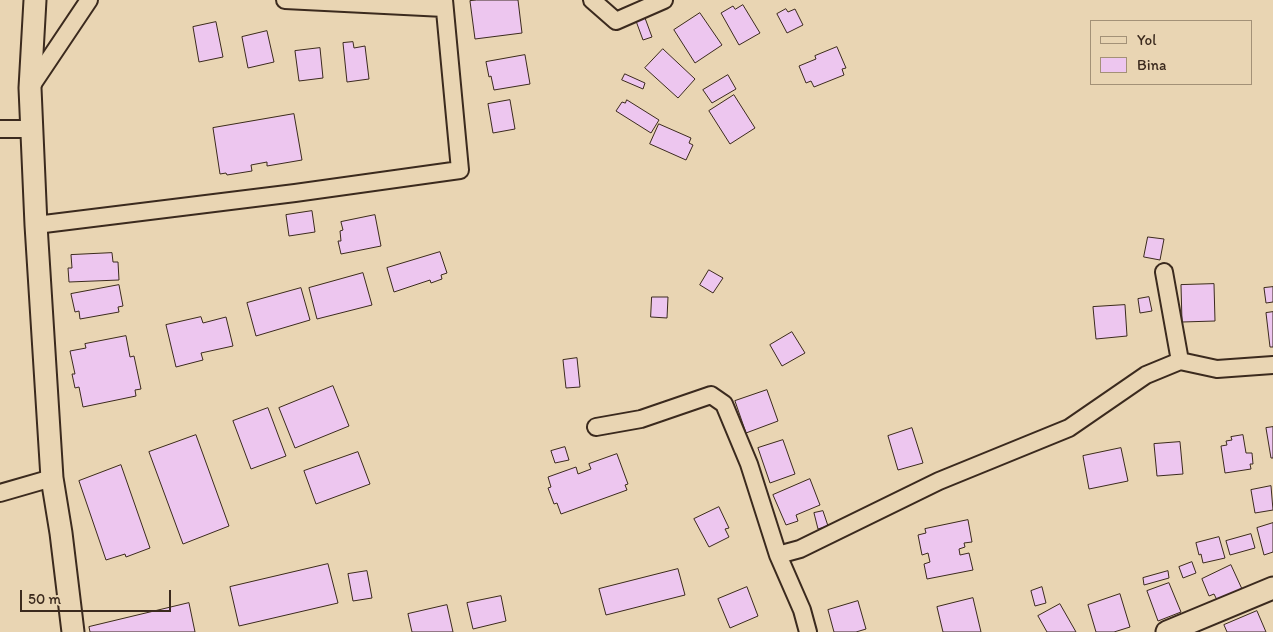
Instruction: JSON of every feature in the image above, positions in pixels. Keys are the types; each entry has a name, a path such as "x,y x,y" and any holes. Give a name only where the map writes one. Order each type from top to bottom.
{"street":[{"path":"35,0 30,88 36,225 52,478 73,632"},
{"path":"30,88 89,0"},
{"path":"36,225 460,170 444,4 286,0"},
{"path":"592,0 616,22 664,0"},
{"path":"0,129 32,129"},
{"path":"1164,272 1180,361"},
{"path":"778,555 800,549 938,481 1069,428 1146,375 1180,361 1217,369 1273,365"},
{"path":"596,427 641,419 711,395 724,404 749,464 778,555 802,610 808,632"},
{"path":"0,493 52,478"},
{"path":"1168,632 1273,588"}],"building":[{"path":"518,0 522,33 475,39 470,1"},
{"path":"743,5 760,33 739,45 721,13 733,6 735,9"},
{"path":"786,9 788,12 795,9 803,25 787,33 777,14"},
{"path":"700,13 722,45 695,63 674,30"},
{"path":"645,18 652,37 643,40 636,21"},
{"path":"216,22 223,57 199,62 193,27"},
{"path":"267,31 274,62 248,68 242,37"},
{"path":"353,42 354,48 365,46 369,79 347,82 343,43"},
{"path":"837,47 846,68 842,69 844,75 814,87 811,81 806,83 799,66 816,59 815,56"},
{"path":"320,48 323,78 299,81 295,51"},
{"path":"663,49 695,79 678,98 645,68"},
{"path":"525,55 530,84 494,90 486,62"},
{"path":"625,74 645,83 643,89 622,80"},
{"path":"728,75 736,89 712,103 703,90"},
{"path":"734,95 755,128 730,144 709,111"},
{"path":"510,100 515,129 493,133 488,104"},
{"path":"627,100 659,120 651,133 616,111 622,102 625,103"},
{"path":"294,114 302,160 267,166 267,162 251,165 252,171 227,175 226,173 220,174 213,128"},
{"path":"659,124 691,138 689,143 693,145 686,160 650,144"},
{"path":"312,211 315,232 289,236 286,215"},
{"path":"375,215 381,246 341,254 338,241 341,241 340,231 343,230 341,222"},
{"path":"1148,237 1164,239 1160,260 1144,257"},
{"path":"440,252 447,273 441,275 442,279 431,283 430,280 394,292 387,268"},
{"path":"112,253 113,262 118,262 119,280 69,282 68,268 72,268 71,255"},
{"path":"709,270 723,278 713,293 700,285"},
{"path":"363,273 372,305 317,319 309,288"},
{"path":"1214,284 1215,321 1182,322 1181,285"},
{"path":"119,285 123,306 118,307 119,312 80,319 79,311 75,312 71,294"},
{"path":"1273,287 1273,302 1266,303 1264,288"},
{"path":"301,288 310,320 256,336 247,303"},
{"path":"652,297 668,297 667,318 651,317"},
{"path":"1149,297 1152,311 1140,313 1138,299"},
{"path":"1125,305 1127,336 1096,339 1093,307"},
{"path":"1273,312 1273,347 1270,347 1266,313"},
{"path":"201,317 203,323 226,317 233,346 201,353 203,360 176,367 166,325"},
{"path":"792,332 805,353 782,366 770,345"},
{"path":"126,336 130,357 134,356 141,389 135,390 136,396 83,407 79,387 75,388 72,374 75,374 70,351 86,348 85,344"},
{"path":"577,358 580,387 566,388 563,360"},
{"path":"333,386 349,426 295,448 279,408"},
{"path":"767,390 778,421 746,433 735,401"},
{"path":"268,408 286,456 251,469 233,421"},
{"path":"1273,427 1273,458 1271,458 1266,428"},
{"path":"912,428 923,463 898,470 888,436"},
{"path":"196,435 229,526 183,544 149,452"},
{"path":"1243,435 1246,453 1252,453 1253,464 1250,464 1251,469 1225,473 1221,446 1227,445 1226,441 1232,440 1231,437"},
{"path":"783,440 795,474 770,483 758,448"},
{"path":"1180,442 1183,474 1157,476 1154,444"},
{"path":"565,447 569,460 555,463 551,451"},
{"path":"1121,448 1128,481 1089,489 1083,456"},
{"path":"358,452 370,484 316,504 304,471"},
{"path":"617,454 628,484 625,485 627,490 561,514 557,503 554,504 548,488 551,487 548,477 576,467 578,474 591,469 589,464"},
{"path":"121,465 150,548 126,557 125,554 106,560 79,481"},
{"path":"810,479 820,505 796,515 798,521 786,525 773,495"},
{"path":"1271,486 1273,510 1255,513 1251,490"},
{"path":"719,507 729,528 725,529 729,537 709,547 694,519"},
{"path":"823,511 828,526 818,529 814,513"},
{"path":"968,520 972,542 964,543 965,547 959,549 960,555 969,553 973,570 927,579 924,564 930,562 928,553 922,555 918,535 926,533 925,529"},
{"path":"1273,523 1273,552 1264,555 1257,528"},
{"path":"1251,534 1255,548 1230,555 1226,541"},
{"path":"1219,537 1225,558 1203,563 1196,543"},
{"path":"1192,562 1196,573 1183,578 1179,567"},
{"path":"328,564 338,603 239,626 230,587"},
{"path":"1231,565 1242,589 1217,600 1214,594 1209,596 1202,579"},
{"path":"678,569 685,595 606,615 599,589"},
{"path":"367,571 372,598 353,601 348,574"},
{"path":"1168,571 1169,578 1144,585 1143,578"},
{"path":"1169,583 1181,612 1158,621 1147,591"},
{"path":"747,587 758,616 730,628 718,599"},
{"path":"1042,587 1046,603 1035,606 1031,591"},
{"path":"1120,594 1130,627 1114,632 1096,632 1088,605"},
{"path":"501,596 506,621 473,629 467,603"},
{"path":"973,598 981,632 943,632 937,607"},
{"path":"858,601 866,629 856,632 834,632 828,610"},
{"path":"189,603 195,632 90,632 89,627"},
{"path":"1060,604 1076,632 1047,632 1038,616"},
{"path":"447,605 453,632 412,632 408,614"},
{"path":"1257,611 1266,632 1227,632 1224,625"}]}
